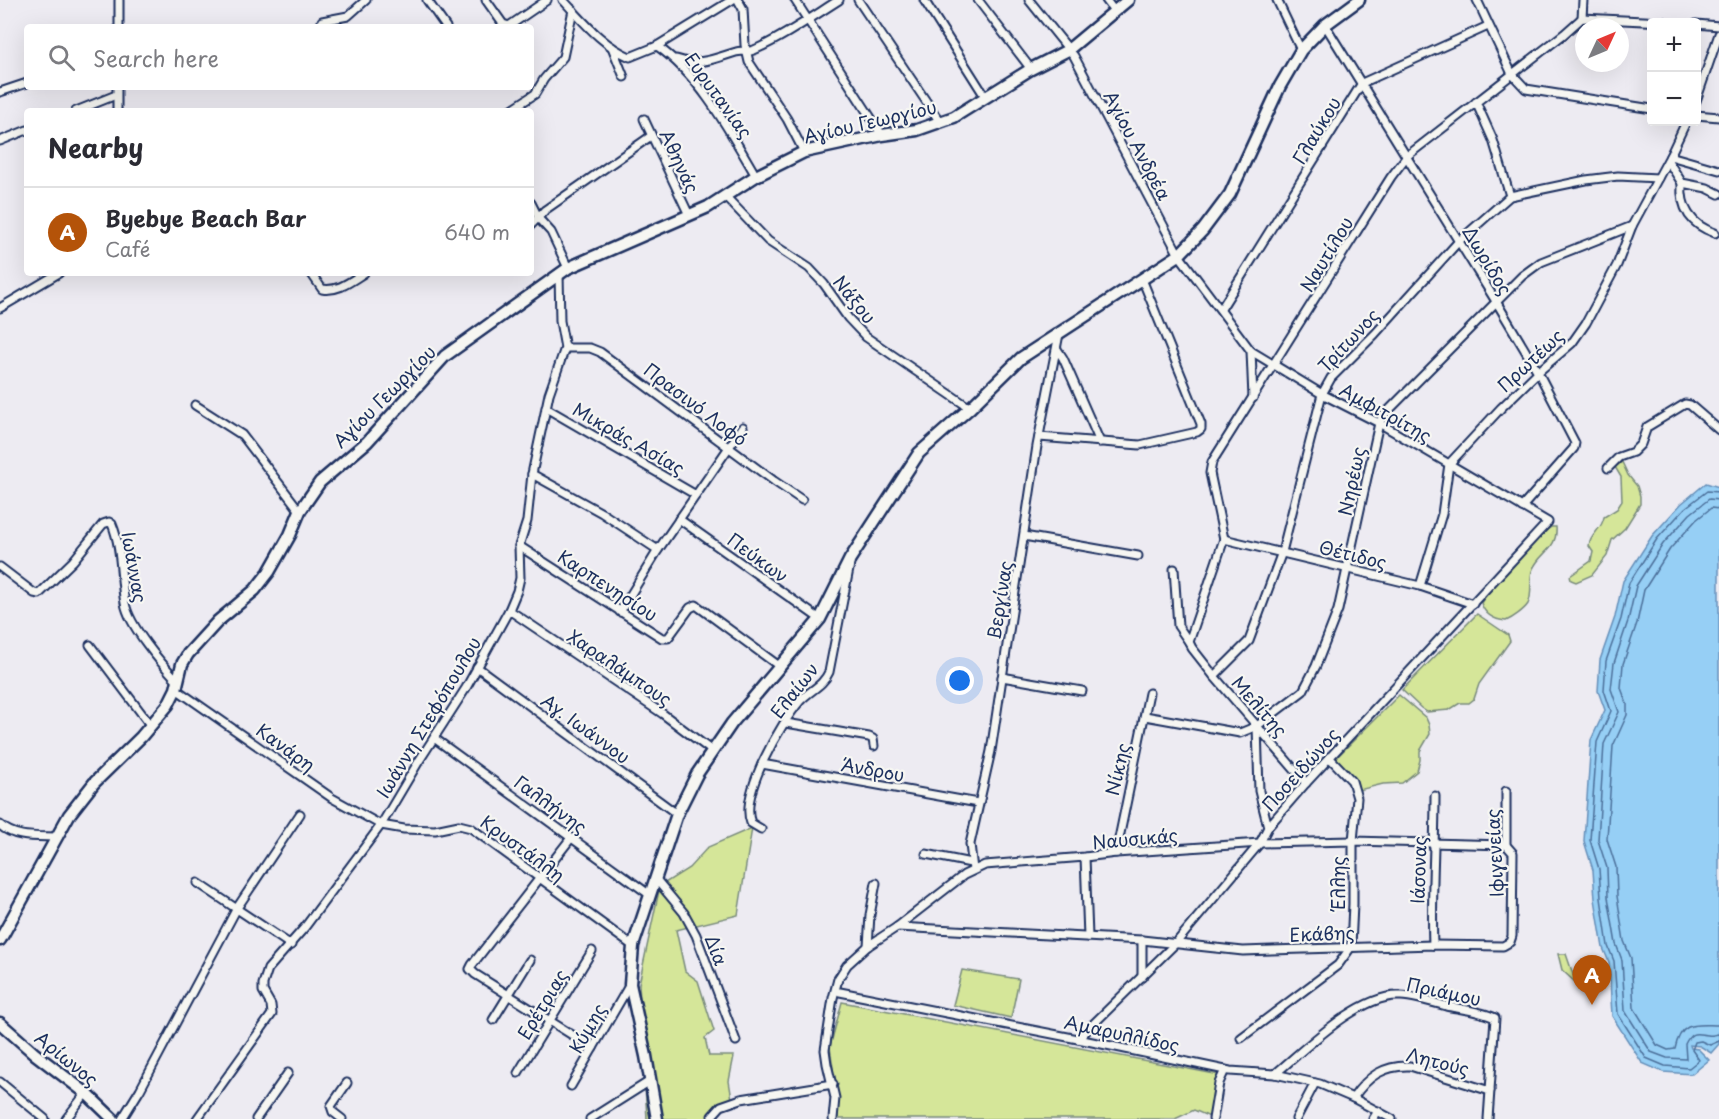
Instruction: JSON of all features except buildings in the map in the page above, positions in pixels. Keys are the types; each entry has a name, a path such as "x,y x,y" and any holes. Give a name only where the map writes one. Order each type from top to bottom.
{"street":[{"path":"119,0 119,24"},
{"path":"322,21 348,16 366,0"},
{"path":"427,0 444,24"},
{"path":"486,0 504,24"},
{"path":"512,24 547,0"},
{"path":"563,0 591,30 630,57 657,46 732,0"},
{"path":"738,0 743,9 746,52 749,62 787,119 804,152"},
{"path":"795,0 882,135"},
{"path":"674,58 689,63 735,52 746,52 780,36 839,0"},
{"path":"858,0 940,122"},
{"path":"924,0 986,98"},
{"path":"978,0 1032,69"},
{"name":"Αγίου Ανδρέα","path":"1029,0 1074,56 1179,255"},
{"path":"1106,0 1115,12"},
{"name":"Αγίου Γεωργίου","path":"0,940 79,800 151,726 168,705 177,685 182,664 201,639 255,590 269,572 290,535 300,511 320,482 367,442 445,356 564,271 726,197 756,176 804,152 917,130 961,113 1032,69 1068,50 1128,0"},
{"path":"1277,0 1301,50"},
{"path":"657,1119 630,984 633,946 677,814 686,794 712,751 732,723 820,620 850,559 920,453 1021,358 1179,255 1203,230 1230,194 1280,86 1301,50 1325,25 1359,0"},
{"path":"1477,0 1512,74 1528,90 1647,108"},
{"path":"1582,18 1583,0"},
{"path":"514,108 536,94 544,79 563,57 573,10"},
{"path":"1629,20 1647,21"},
{"name":"Ναυτίλου","path":"1191,645 1224,539 1210,468 1273,363 1303,320 1391,177 1407,156 1575,24"},
{"path":"1701,24 1719,26"},
{"name":"Δωρίδος","path":"1325,25 1497,303 1538,372 1575,445 1522,507"},
{"name":"Γλαύκου","path":"1221,309 1362,83 1488,26"},
{"path":"1701,86 1719,33"},
{"path":"610,45 624,77"},
{"name":"Ευρυτανίας","path":"657,46 674,58 705,95 734,137 756,176"},
{"path":"0,92 24,84"},
{"path":"82,108 117,91 117,108"},
{"path":"1476,102 1493,140 1510,196"},
{"path":"1701,115 1719,117"},
{"name":"Αθηνάς","path":"644,119 689,215"},
{"name":"Πρωτέως","path":"1449,464 1501,408 1572,343 1586,323 1617,265 1632,226 1669,159 1684,126"},
{"path":"0,141 24,131"},
{"path":"534,223 545,210 651,136"},
{"path":"1669,159 1719,170"},
{"path":"1669,159 1682,183 1682,203 1690,217 1705,230 1715,233"},
{"name":"Τρίτωνος","path":"1214,676 1249,641 1282,552 1322,394 1331,378 1375,334 1459,241 1510,196 1586,180 1618,176 1658,178"},
{"path":"1682,183 1707,188 1719,194"},
{"name":"Νάξου","path":"726,197 768,241 809,268 866,337 970,408"},
{"path":"534,209 539,219 551,232 564,271"},
{"name":"Νηρέως","path":"1144,717 1239,733 1257,726 1306,687 1317,666 1338,610 1379,423 1383,416 1522,276 1541,262 1632,226"},
{"name":"Αμφιτρίτης","path":"1179,255 1251,351 1322,394 1379,423 1548,522"},
{"name":"Ιωάννη Στεφόπουλου","path":"197,1119 272,1014 272,1005 263,992 268,969 291,945 381,825 466,688 509,610 520,578 519,546 527,521 532,474 546,408 565,348 560,321 564,271"},
{"path":"0,308 54,276"},
{"path":"314,276 322,289 330,290 359,276"},
{"path":"1039,437 1140,445 1197,432 1201,427 1142,279"},
{"name":"Βεργίνας","path":"972,867 970,844 991,751 1039,437 1059,334"},
{"name":"Πρασινό Λοφό","path":"565,348 590,348 600,352 802,500"},
{"path":"1057,349 1100,442"},
{"path":"1251,351 1253,398"},
{"path":"1608,468 1618,458 1633,452 1641,444 1646,428 1685,404 1690,405 1719,430"},
{"path":"195,405 242,435 300,511"},
{"name":"Μικράς Ασίας","path":"546,408 696,495"},
{"path":"620,612 658,550 743,427"},
{"path":"1420,586 1442,514 1449,464"},
{"path":"532,474 602,513 658,550"},
{"name":"Πεύκων","path":"680,519 820,620"},
{"name":"Ιωάννας","path":"0,567 34,593 39,594 73,561 104,524 109,522 112,524 117,544 124,602 129,618 177,685"},
{"name":"Ποσειδώνος","path":"1078,1039 1176,943 1260,843 1269,827 1306,783 1548,522"},
{"path":"1024,536 1138,556"},
{"name":"Θέτιδος","path":"1224,539 1420,586 1473,604"},
{"name":"Καρπενησίου","path":"519,546 620,612 666,638 692,606 696,605 780,666"},
{"name":"Ελαίων","path":"761,829 752,823 748,811 762,764 798,703 824,682 829,672 848,582 850,559"},
{"name":"Μελίτης","path":"1174,569 1178,625 1214,676 1306,783"},
{"name":"Χαραλάμπους","path":"509,610 653,707 712,751"},
{"path":"90,645 151,726"},
{"name":"Αγ. Ιωάννου","path":"477,667 677,814"},
{"path":"1002,677 1082,691"},
{"name":"Κανάρη","path":"177,685 332,798 381,825"},
{"name":"Νίκης","path":"1116,852 1149,693"},
{"path":"786,723 869,737 873,740 874,746"},
{"path":"1257,726 1259,791 1269,827"},
{"name":"Γαλλήνης","path":"434,738 650,895"},
{"name":"Έλλης","path":"1329,757 1352,781 1356,790 1351,947"},
{"name":"Άνδρου","path":"762,764 978,803"},
{"name":"Ιφιγενείας","path":"1503,946 1510,942 1512,936 1512,854 1506,845 1506,791"},
{"name":"Ιάσονας","path":"1433,945 1431,893 1435,845 1435,796"},
{"path":"122,1119 146,1080 237,908 300,814"},
{"path":"0,825 8,832 17,835 58,837"},
{"name":"Κρυστάλλη","path":"381,825 404,829 435,830 459,825 471,828 633,946"},
{"path":"571,838 472,965 471,971 593,1048"},
{"name":"Ναυσικάς","path":"831,1010 838,979 847,965 868,946 897,927 972,867 1116,852 1260,843 1353,841 1435,845 1506,845"},
{"path":"926,854 972,867"},
{"path":"1085,857 1088,937"},
{"name":"Δία","path":"656,878 684,913 696,935 736,1041"},
{"path":"198,883 291,945"},
{"path":"868,946 870,915 876,883"},
{"name":"Εκάβης","path":"897,927 1142,940 1243,951 1433,945 1503,946"},
{"path":"1142,940 1142,977"},
{"path":"1241,1038 1338,965 1351,947"},
{"name":"Ερέτριας","path":"518,1073 592,951"},
{"path":"493,1020 530,960"},
{"path":"833,1119 835,1098 825,1057 831,1010 840,992 838,979"},
{"name":"Κύμης","path":"571,1086 630,984"},
{"name":"Αμαρυλλίδος","path":"840,992 1225,1070 1275,1074 1315,1083 1353,1098 1392,1119"},
{"name":"Πριάμου","path":"1275,1074 1355,1010 1371,1001 1401,996 1495,1018 1488,1119"},
{"name":"Αρίωνος","path":"0,1023 35,1054 86,1093 113,1119"},
{"name":"Λητούς","path":"1353,1098 1370,1079 1381,1071 1396,1065 1410,1066 1490,1091"},
{"path":"1213,1119 1225,1070"},
{"path":"256,1119 288,1073"},
{"path":"590,1119 650,1081"},
{"path":"0,1082 45,1119"},
{"path":"342,1119 333,1112 331,1106 347,1083"},
{"path":"1296,1119 1315,1083"},
{"path":"712,1116 721,1106 741,1099 833,1084"},
{"path":"66,1119 86,1093"},
{"path":"1373,1119 1378,1111"}],"green space":[{"path":"1622,462 1628,475 1637,486 1640,504 1625,528 1612,540 1607,556 1592,575 1576,582 1571,580 1570,576 1591,561 1593,552 1589,546 1591,538 1604,517 1617,509 1622,501 1621,477 1615,467"},
{"path":"1551,527 1556,527 1556,535 1551,546 1532,571 1528,604 1506,621 1490,616 1481,603 1514,562"},
{"path":"1477,614 1508,635 1510,641 1479,684 1474,699 1469,703 1460,703 1449,710 1427,712 1402,690"},
{"path":"1399,695 1426,718 1429,725 1430,734 1420,751 1417,771 1402,783 1383,784 1359,790 1352,776 1336,758"},
{"path":"752,828 738,915 676,930 685,971 698,981 714,1031 705,1038 709,1056 734,1056 729,1081 732,1099 716,1107 719,1119 647,1119 639,984 660,886 689,868 708,847"},
{"path":"1558,954 1566,954 1576,983 1562,970"},
{"path":"962,970 1019,979 1011,1018 953,1005"},
{"path":"842,1002 1225,1076 1212,1118 1194,1110 1175,1119 838,1119 830,1047"}],"water":[{"path":"1706,483 1719,487 1719,1044 1711,1053 1700,1046 1690,1045 1691,1048 1698,1049 1709,1060 1692,1074 1663,1072 1642,1063 1612,1016 1609,962 1603,948 1593,870 1584,841 1591,740 1605,710 1598,691 1600,660 1615,617 1623,581 1652,536 1681,504"}],"place":[{"name":"Byebye Beach Bar","path":"1592,1005"}]}
